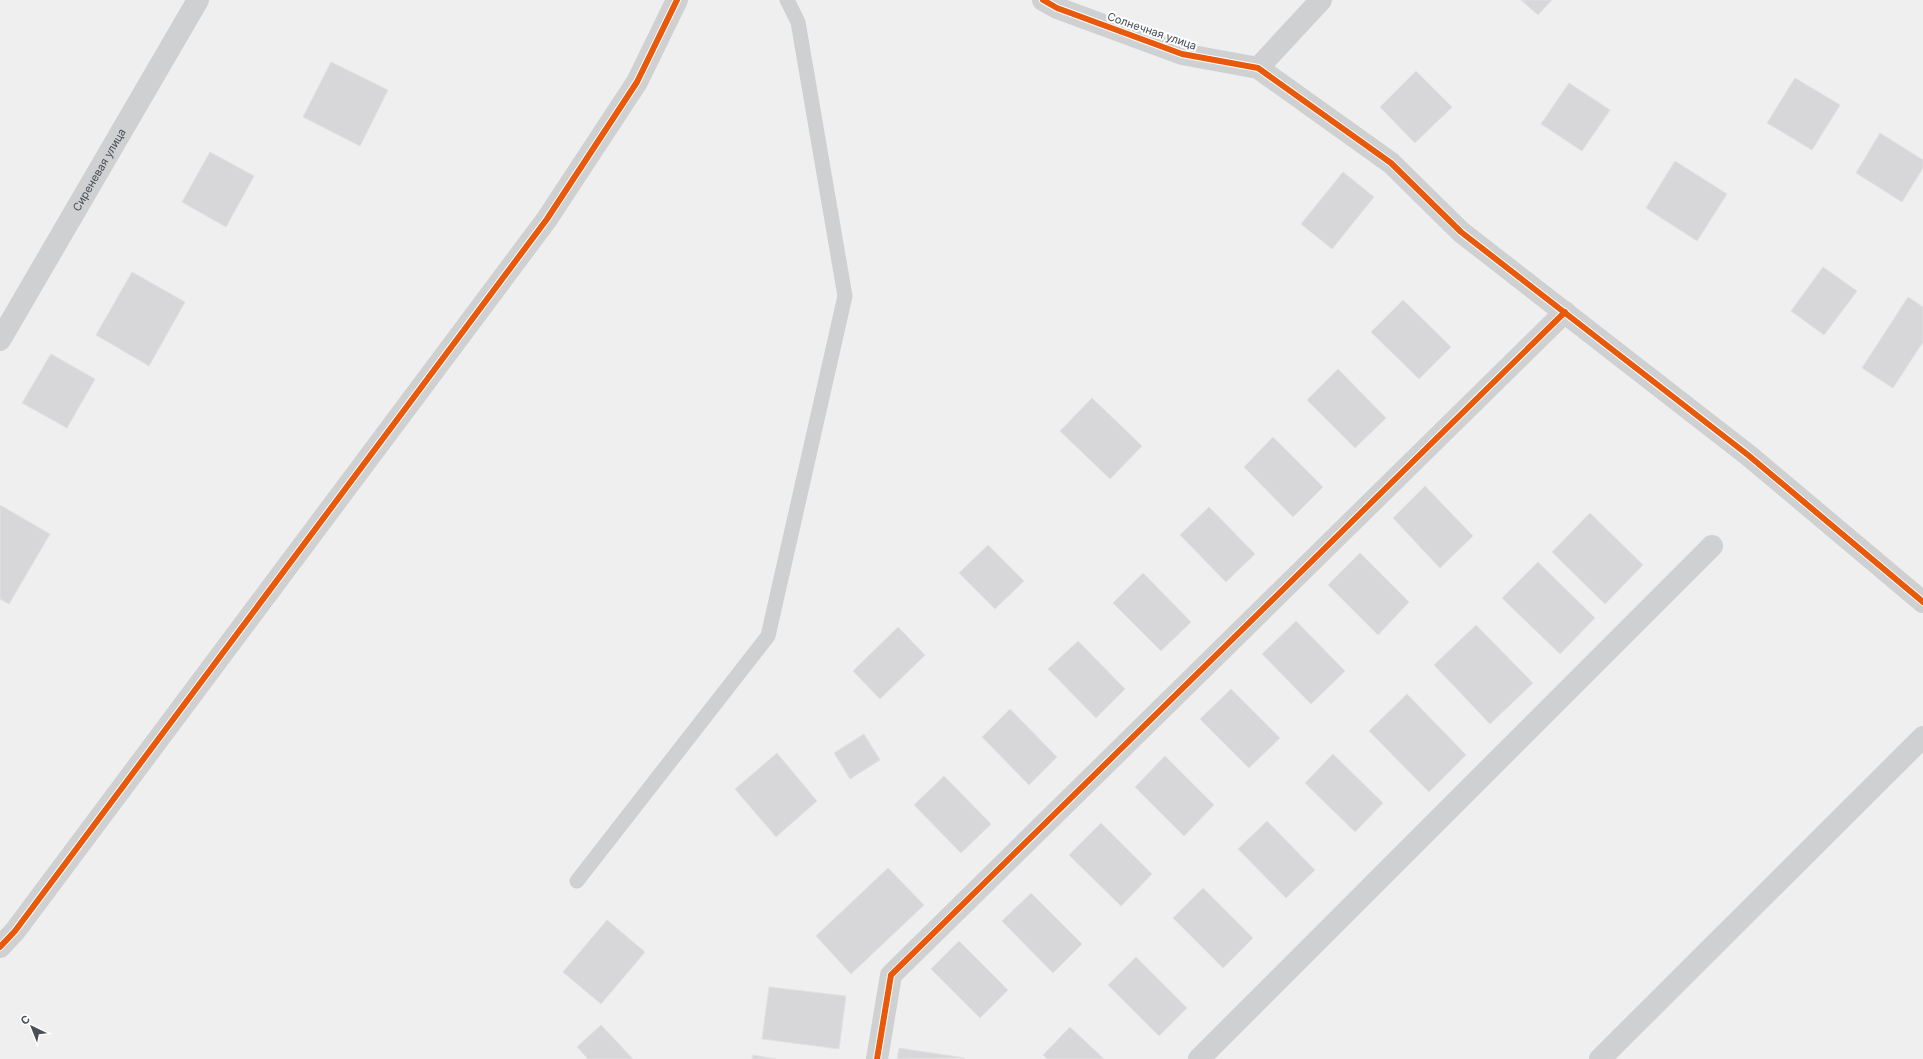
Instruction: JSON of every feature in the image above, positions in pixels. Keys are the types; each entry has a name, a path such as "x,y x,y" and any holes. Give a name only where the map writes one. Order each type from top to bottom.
{"street":[{"name":"Сиреневая улица","path":"0,340 198,0"},
{"path":"0,947 15,931 547,219 637,82 677,0"},
{"name":"Солнечная улица","path":"1043,0 1057,8 1182,54 1258,68"},
{"path":"1321,0 1258,68 1391,163 1461,232 1748,455 1923,602"},
{"path":"877,1059 891,975 1565,312"},
{"path":"1199,1059 1712,546"},
{"path":"1600,1059 1923,737"}],"lane":[{"path":"577,881 768,636 845,296 798,22 787,0"}],"building":[{"path":"1521,0 1552,0 1538,15"},
{"path":"331,62 388,90 360,146 303,117"},
{"path":"1416,71 1452,107 1415,143 1380,107"},
{"path":"1795,78 1840,105 1812,150 1767,123"},
{"path":"1569,83 1610,110 1582,151 1541,124"},
{"path":"1880,133 1923,160 1923,168 1902,202 1856,173"},
{"path":"210,152 254,176 226,227 182,202"},
{"path":"1675,161 1727,194 1697,241 1646,208"},
{"path":"1343,172 1374,197 1332,249 1301,224"},
{"path":"1823,267 1857,291 1824,335 1791,311"},
{"path":"132,272 185,302 149,366 96,335"},
{"path":"1908,297 1923,307 1923,342 1893,388 1862,368"},
{"path":"1403,300 1451,347 1419,379 1371,332"},
{"path":"51,354 95,379 67,428 22,403"},
{"path":"1338,369 1386,418 1355,448 1307,400"},
{"path":"1092,398 1142,446 1110,479 1060,431"},
{"path":"1273,437 1323,487 1293,517 1244,467"},
{"path":"1425,486 1473,536 1440,568 1393,518"},
{"path":"0,505 50,534 9,604 0,599"},
{"path":"1209,507 1255,554 1226,582 1180,535"},
{"path":"1590,513 1643,565 1605,604 1552,552"},
{"path":"988,545 1024,581 995,609 959,573"},
{"path":"1360,553 1409,602 1378,635 1328,585"},
{"path":"1538,562 1595,618 1560,654 1502,598"},
{"path":"1143,573 1191,622 1161,651 1113,603"},
{"path":"1296,621 1345,671 1311,704 1262,654"},
{"path":"1476,625 1533,683 1490,724 1434,665"},
{"path":"898,627 925,655 880,699 853,671"},
{"path":"1078,641 1125,689 1096,718 1048,669"},
{"path":"1231,689 1280,738 1249,768 1200,719"},
{"path":"1407,694 1466,755 1429,792 1369,731"},
{"path":"1010,709 1057,757 1029,785 982,737"},
{"path":"864,734 880,760 850,779 834,753"},
{"path":"777,753 817,801 776,837 735,789"},
{"path":"1333,754 1383,803 1355,832 1305,783"},
{"path":"1165,756 1214,805 1184,836 1135,787"},
{"path":"944,776 991,824 961,853 914,805"},
{"path":"1267,821 1315,870 1286,898 1238,849"},
{"path":"1101,823 1152,874 1121,906 1069,855"},
{"path":"888,868 924,905 851,974 816,936"},
{"path":"1203,888 1253,938 1223,968 1173,918"},
{"path":"1031,893 1082,944 1053,973 1002,921"},
{"path":"607,920 645,952 601,1004 563,972"},
{"path":"959,941 1008,990 980,1018 931,969"},
{"path":"1136,957 1187,1008 1159,1036 1108,985"},
{"path":"769,987 846,996 839,1049 762,1039"},
{"path":"601,1025 633,1059 588,1059 577,1047"},
{"path":"1070,1027 1104,1059 1047,1059 1043,1055"},
{"path":"899,1048 965,1058 897,1059"},
{"path":"753,1055 776,1059 752,1059"}],"cycle path":[{"path":"0,947 15,931 547,219 637,82 677,0"},
{"path":"1043,0 1057,8 1182,54 1258,68 1391,163 1461,232 1748,455 1923,602"},
{"path":"877,1059 891,975 1565,312"}]}
